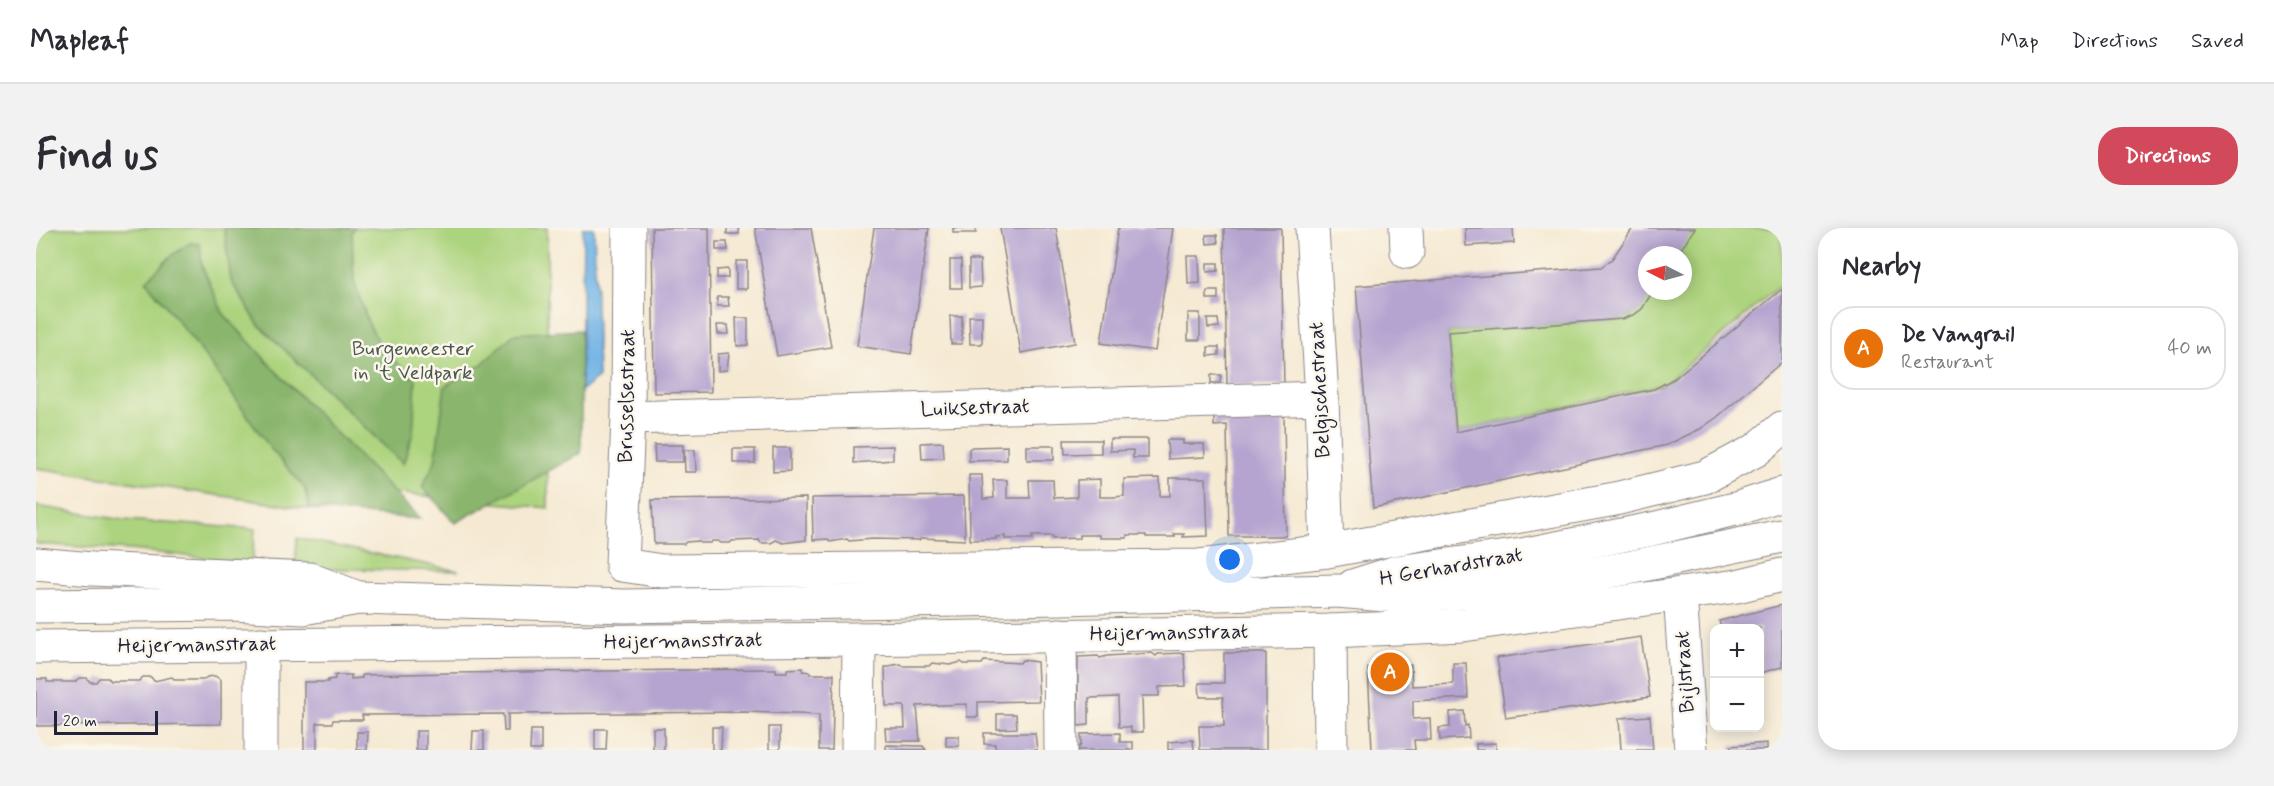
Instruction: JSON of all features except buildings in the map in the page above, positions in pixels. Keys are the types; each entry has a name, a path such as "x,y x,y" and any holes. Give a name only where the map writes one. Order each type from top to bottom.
{"street":[{"name":"Brusselsestraat","path":"629,228 628,418 622,565 662,571 1199,566 1327,551"},
{"name":"Belgischestraat","path":"1312,228 1322,398 1327,551"},
{"name":"Luiksestraat","path":"628,418 1322,398"},
{"name":"H Gerhardstraat","path":"1327,551 1615,499 1705,477 1756,450 1782,428"},
{"name":"H Gerhardstraat","path":"1337,591 1397,572 1522,555 1652,529 1738,508 1782,494"},
{"name":"H Gerhardstraat","path":"1337,591 1397,596 1464,592 1547,582 1782,536"},
{"path":"1691,592 1735,544"},
{"name":"Heijermansstraat","path":"36,564 309,579 358,598"},
{"path":"1331,750 1330,631 1464,626 1737,586 1782,576"},
{"name":"Heijermansstraat","path":"36,606 233,604 303,608 358,598 626,606 1049,599 1337,591"},
{"name":"Bijlstraat","path":"1691,592 1691,750"},
{"name":"Heijermansstraat","path":"36,647 859,639 1330,631"},
{"path":"1060,635 1061,750"},
{"path":"858,750 859,639"},
{"path":"261,644 261,750"}],"green space":[{"name":"Burgemeester in 't Veldpark","path":"36,228 547,228 548,508 303,484 310,509 36,468"},
{"path":"224,228 354,228 352,233 354,282 368,322 383,350 416,380 413,433 403,464 258,324 231,281"},
{"path":"1693,228 1782,228 1782,284 1665,384 1457,432 1448,332 1620,319 1632,315 1643,300 1692,300 1692,246 1680,246"},
{"path":"190,243 200,244 202,266 223,313 272,367 420,519 310,509 305,488 271,449 199,348 146,281 171,256"},
{"path":"581,330 581,453 455,523 422,487 435,462 445,386 482,364 514,334"},
{"path":"36,506 123,520 255,529 252,563 130,550 36,544"},
{"path":"297,538 459,571 295,568"}],"water":[{"path":"583,228 594,228 598,378 581,391"}],"place":[{"name":"De Vangrail","path":"1390,672"}]}
